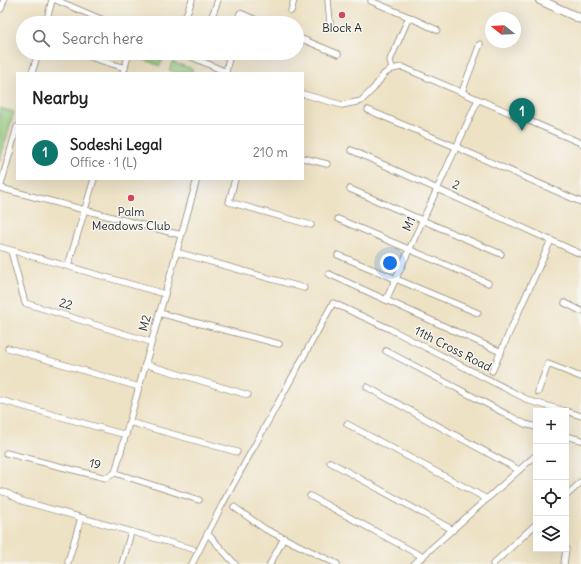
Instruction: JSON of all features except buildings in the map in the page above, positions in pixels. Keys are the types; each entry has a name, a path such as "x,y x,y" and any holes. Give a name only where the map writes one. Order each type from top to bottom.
{"street":[{"path":"0,9 2,9 4,0"},
{"path":"48,16 52,0"},
{"path":"56,0 94,16"},
{"path":"186,16 192,0"},
{"path":"212,16 218,0"},
{"path":"291,11 294,0"},
{"path":"328,0 330,23"},
{"path":"542,0 581,19"},
{"path":"371,1 437,30"},
{"path":"239,16 240,13 247,16"},
{"path":"392,69 390,60 409,18"},
{"path":"304,40 338,54"},
{"path":"462,92 480,44"},
{"path":"32,72 36,60"},
{"path":"95,60 124,71 127,60"},
{"path":"198,60 225,72"},
{"path":"227,72 229,60"},
{"path":"304,94 342,105 360,101 374,88 384,74 392,69 402,67 581,143"},
{"name":"M1","path":"386,300 478,100"},
{"path":"368,110 581,202"},
{"path":"16,133 14,146 0,188 181,235"},
{"name":"2","path":"351,150 581,254"},
{"path":"304,158 326,164"},
{"path":"68,266 94,180"},
{"name":"M2","path":"115,473 197,180"},
{"path":"235,180 229,202 311,225"},
{"path":"350,189 501,254"},
{"path":"338,219 488,283"},
{"path":"492,371 551,240"},
{"path":"0,247 165,294"},
{"name":"22","path":"11,251 25,303 151,342"},
{"path":"176,252 304,288"},
{"path":"338,254 478,313"},
{"path":"329,274 501,352"},
{"name":"11th Cross Road","path":"208,534 223,503 333,303 390,329 530,401 555,408"},
{"path":"565,304 581,311"},
{"path":"160,313 279,344"},
{"path":"8,348 139,387"},
{"path":"386,351 525,424 533,426"},
{"path":"145,364 248,395"},
{"path":"538,392 548,364 581,376"},
{"path":"367,386 519,470"},
{"path":"0,400 126,435"},
{"name":"11th Cross Road","path":"569,412 581,416"},
{"path":"129,422 237,452"},
{"path":"347,424 487,499"},
{"path":"569,437 581,440"},
{"name":"19","path":"6,454 106,478 115,473 199,500"},
{"path":"414,564 533,458"},
{"path":"330,462 452,530"},
{"path":"569,493 581,482"},
{"path":"0,491 22,501 193,549"},
{"path":"310,496 423,557"},
{"path":"234,507 266,529 333,563"},
{"path":"68,562 81,518"},
{"path":"493,564 533,527"},
{"path":"122,564 131,532"},
{"path":"192,564 208,534 235,564"},
{"path":"270,564 284,538"},
{"path":"564,564 566,552"}],"green space":[{"path":"145,60 163,60 160,66"},
{"path":"172,62 193,69 192,72 174,72 169,70"},
{"path":"0,108 14,112 0,160"}],"place":[{"name":"Block A","path":"342,15"},
{"name":"Sodeshi Legal","path":"522,131"},
{"name":"Palm Meadows Club","path":"131,198"}]}
